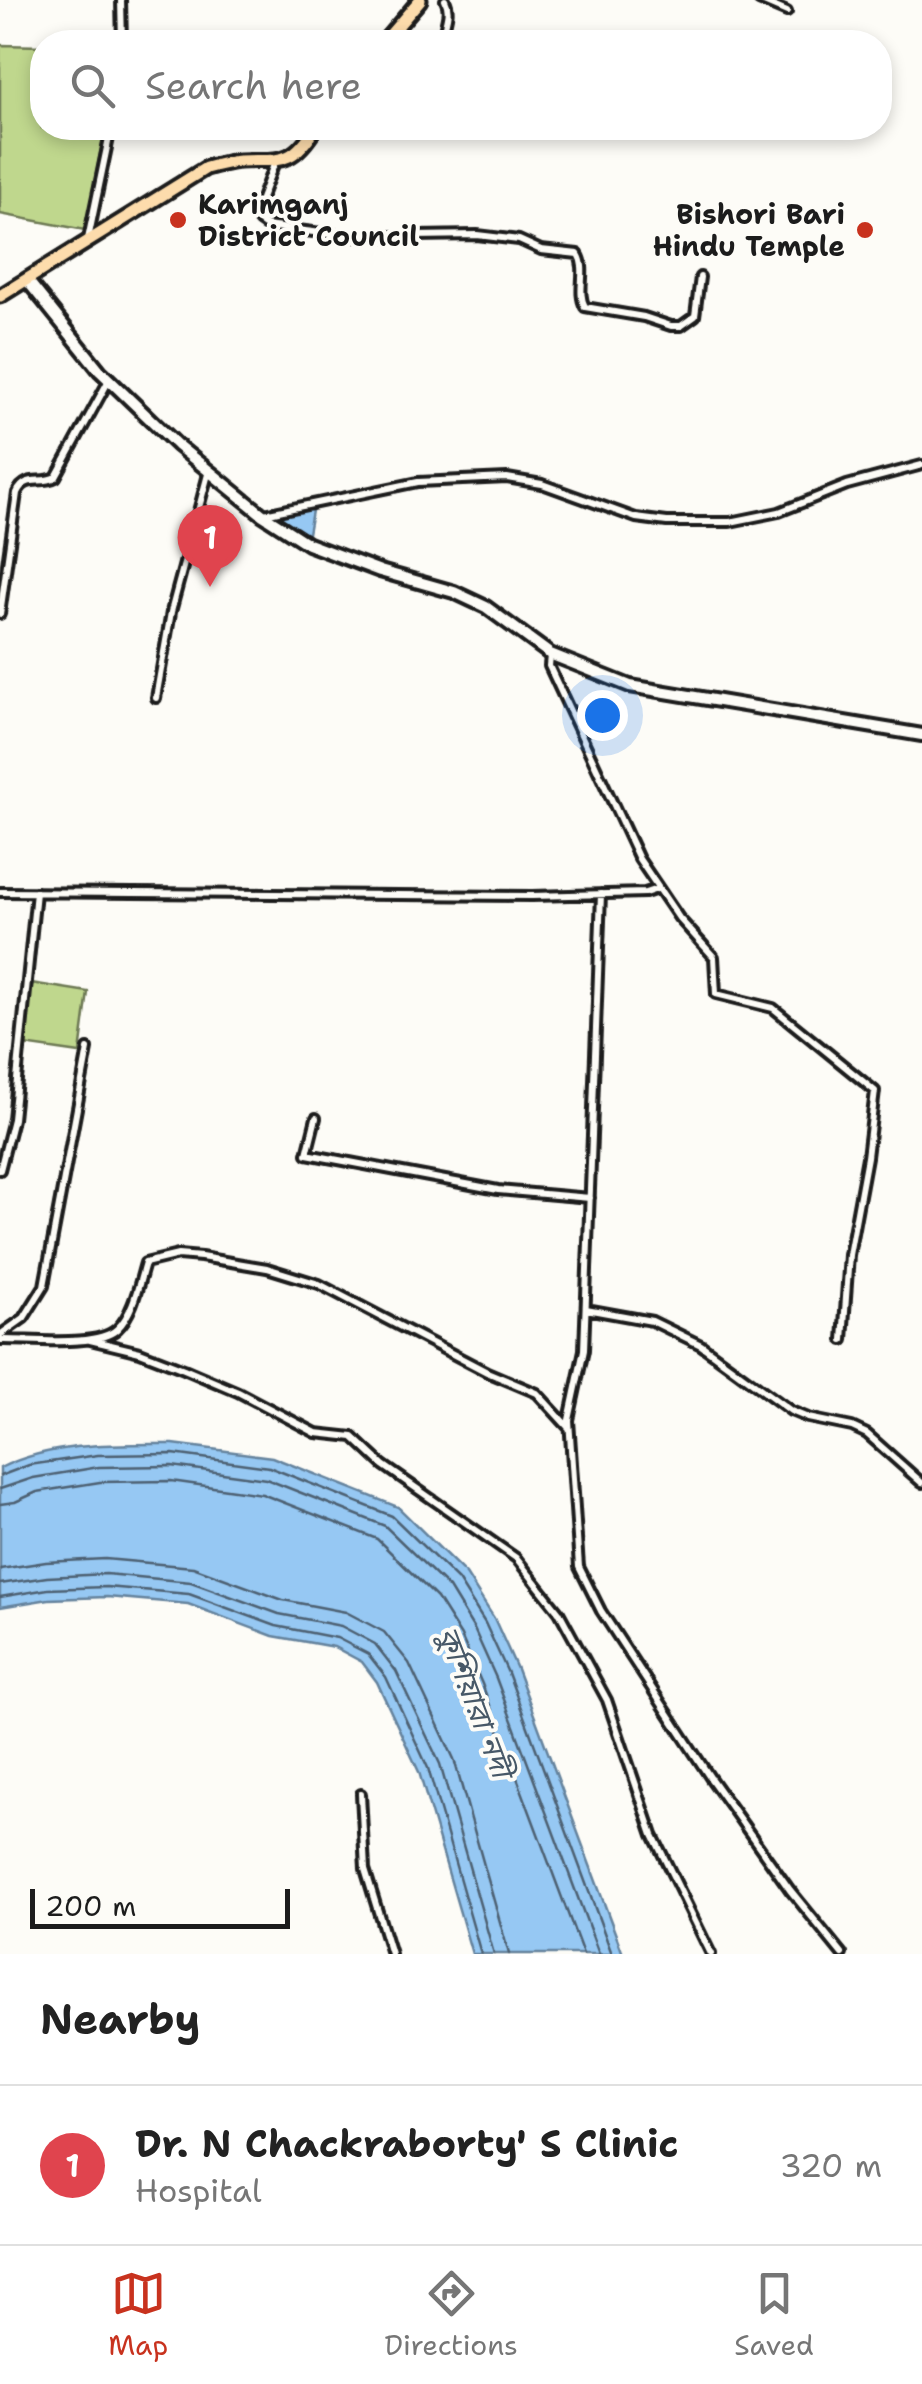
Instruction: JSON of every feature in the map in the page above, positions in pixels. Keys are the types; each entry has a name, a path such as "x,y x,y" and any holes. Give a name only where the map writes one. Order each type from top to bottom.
{"highway":[{"path":"394,30 420,0"},
{"path":"0,296 206,168 236,161 276,162 303,148 307,140"}],"main road":[{"path":"26,280 109,380 208,474 263,515 324,551 486,606 550,654 630,686 922,735"}],"street":[{"path":"122,0 122,30"},
{"path":"444,30 449,15 445,0"},
{"path":"759,0 786,12"},
{"path":"87,242 108,140"},
{"path":"276,162 258,215 266,226 353,237 477,235 578,254 582,260 581,299 585,307 644,316 671,326 681,326 694,316 700,277"},
{"path":"0,614 21,484 56,477 109,380"},
{"path":"263,515 272,510 418,482 507,478 542,484 636,518 730,522 778,512 847,485 922,465"},
{"path":"156,698 170,612 208,474"},
{"path":"550,654 549,666 639,860 657,889 714,957 716,994 773,1008 875,1092 848,1255 843,1340"},
{"path":"0,892 601,894 657,889"},
{"path":"0,1170 13,1119 36,892"},
{"path":"601,894 584,1350 570,1429 579,1567 601,1611 711,1779 790,1890 842,1954"},
{"path":"0,1337 24,1318 44,1286 88,1049"},
{"path":"316,1118 307,1154 498,1190 590,1198"},
{"path":"90,1340 117,1330 132,1302 145,1263 178,1255 267,1268 319,1284 487,1372 537,1393 570,1429"},
{"path":"586,1309 652,1321 701,1345 791,1411 852,1426 867,1434 922,1482"},
{"path":"0,1337 90,1340 140,1352 220,1384 316,1433 353,1438 384,1465 516,1558 559,1612 607,1700 653,1835 710,1954"},
{"path":"362,1794 365,1869 390,1954"}],"green space":[{"path":"0,45 30,46 30,140 103,140 85,230 0,214"},
{"path":"31,983 88,992 80,1053 24,1045"}],"water":[{"path":"313,505 307,539 269,515"},
{"name":"কুশিয়ারা নদী","path":"173,1444 272,1457 398,1507 466,1574 494,1618 517,1669 623,1954 472,1954 419,1772 377,1682 362,1662 334,1647 273,1636 188,1604 107,1597 49,1599 0,1607 0,1468 63,1449"}],"place":[{"name":"Karimganj District Council","path":"178,220"},
{"name":"Bishori Bari Hindu Temple","path":"865,230"},
{"name":"Dr. N Chackraborty' S Clinic","path":"210,587"}]}
